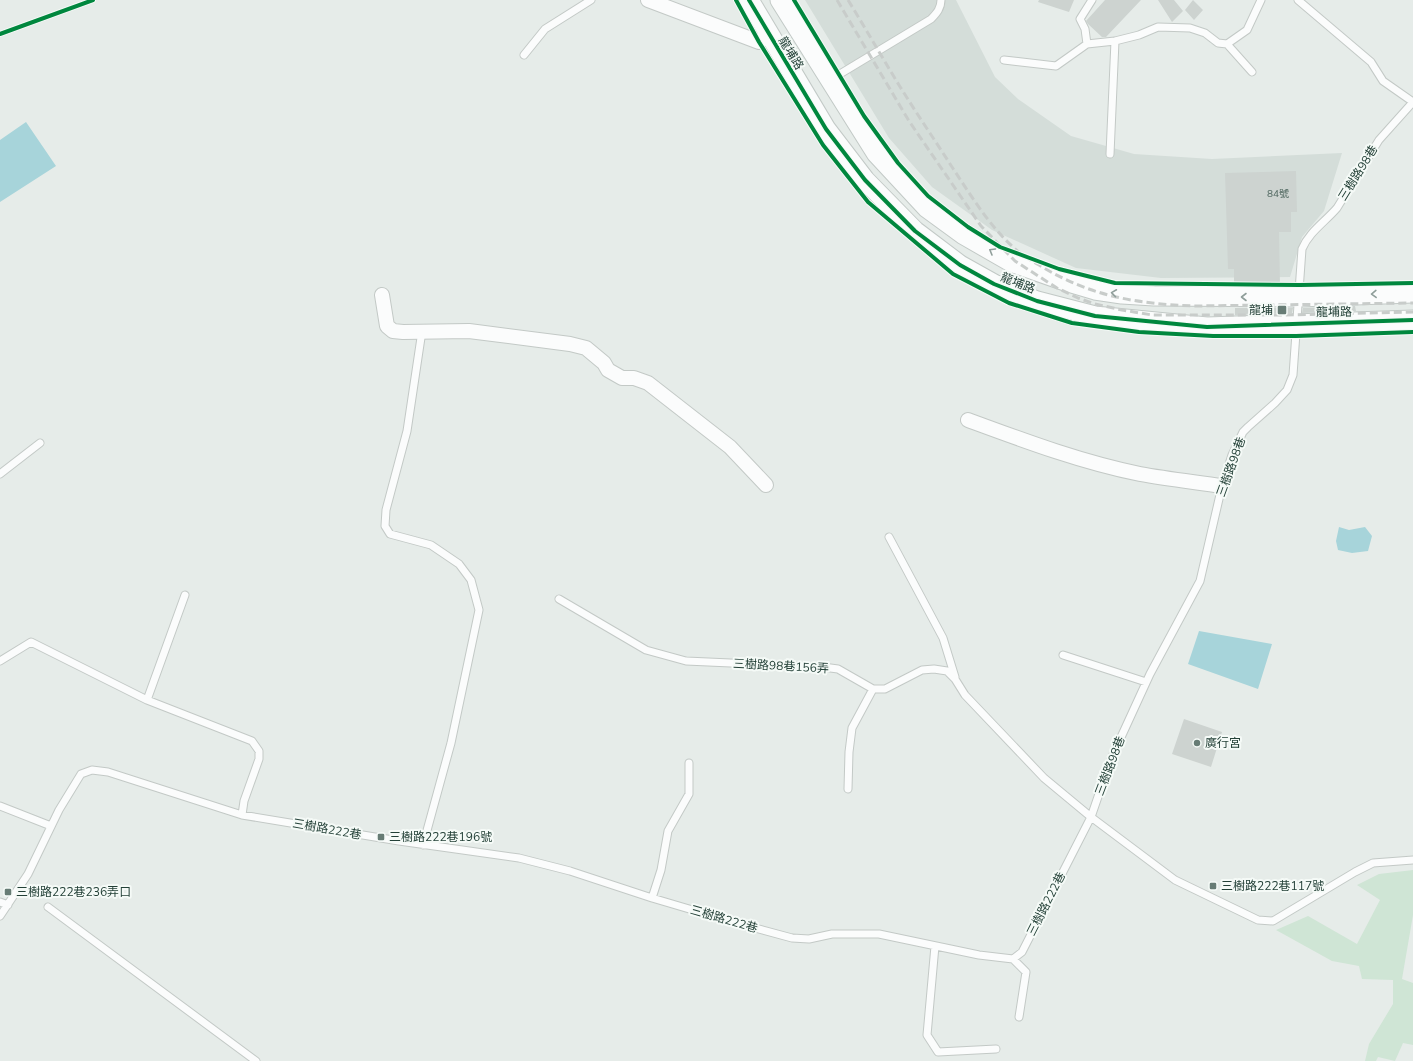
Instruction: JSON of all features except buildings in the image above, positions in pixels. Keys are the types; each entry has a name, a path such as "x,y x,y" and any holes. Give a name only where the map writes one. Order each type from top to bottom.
{"street":[{"path":"648,0 759,42 769,35"},
{"name":"龍埔路","path":"749,0 826,129 865,180 915,230 960,265 994,284 1036,301 1095,316 1207,327 1413,320"},
{"name":"龍埔路","path":"780,0 876,153 927,208 964,235 1011,262 1072,284 1095,290 1122,294 1154,296 1298,297 1413,293"},
{"path":"382,294 387,326 393,331 469,331 570,344 586,348 604,363 608,370 622,378 634,378 648,383 730,447 766,485"},
{"path":"968,420 1043,448 1094,463 1141,474 1222,486"}],"lane":[{"path":"524,55 545,29 591,0"},
{"path":"830,80 931,19 941,6 941,0"},
{"path":"1087,44 1085,29 1080,19 1092,0"},
{"path":"1004,60 1056,66 1087,44 1115,41 1139,35 1158,27 1190,28 1205,32 1218,43 1227,44 1247,30 1261,0"},
{"path":"1298,0 1371,62 1383,81 1413,102"},
{"path":"1110,154 1115,41"},
{"path":"1227,44 1252,72"},
{"name":"三樹路98巷","path":"1091,817 1111,759 1146,682 1200,581 1222,486 1232,456 1243,432 1287,390 1294,375 1296,323 1302,248 1312,233 1329,218 1337,208 1379,140 1413,102"},
{"path":"422,331 407,431 386,510 385,526 390,534 431,545 459,564 471,580 479,610 451,743 423,845"},
{"path":"0,474 40,443"},
{"path":"889,537 942,638 956,679 965,695 1044,778 1091,817 1175,880 1258,920 1273,921 1355,872 1373,863 1413,860"},
{"path":"147,700 185,595"},
{"name":"三樹路98巷156弄","path":"559,599 646,650 686,661 824,667 838,669 873,689"},
{"path":"0,660 31,642 147,700 252,741 260,751 259,759 244,801 242,815"},
{"path":"1063,655 1146,682"},
{"path":"848,789 849,752 852,728 873,689 885,689 922,670 934,669 947,671 956,679"},
{"path":"652,898 662,870 668,831 689,794 689,763"},
{"name":"三樹路222巷","path":"0,916 28,874 59,810 81,774 92,770 108,772 242,815 423,845 519,858 570,871 652,898 792,938 809,939 832,934 879,934 979,955 1013,959 1022,952 1091,817"},
{"path":"0,806 51,826"},
{"path":"0,902 8,905"},
{"path":"48,908 256,1061"},
{"path":"935,946 927,1035 938,1052 996,1050"},
{"path":"1013,959 1026,972 1019,1017"}],"shaded area":[{"path":"805,0 956,0 995,77 1018,99 1071,136 1134,154 1212,159 1342,153 1324,211 1302,237 1290,277 1161,278 1076,268 992,230 932,187 889,138"}],"green space":[{"path":"1413,870 1413,915 1402,979 1413,983 1413,1045 1403,1043 1395,1061 1378,1057 1376,1061 1365,1061 1369,1044 1393,1004 1393,980 1362,979 1359,966 1332,961 1276,930 1308,916 1357,944 1380,900 1357,885 1379,874"}],"water":[{"path":"26,122 56,166 0,202 0,140"},
{"path":"1339,527 1349,530 1365,527 1372,536 1368,551 1352,553 1338,550 1336,541"},
{"path":"1199,631 1272,644 1258,689 1188,664"}],"railway":[{"path":"837,0 909,121 981,226 1015,261 1057,288 1095,304 1152,315 1283,315 1413,312"},
{"path":"848,0 909,101 987,218 1018,252 1058,276 1095,291 1114,296 1173,305 1413,303"}],"cycle path":[{"path":"0,34 93,0"},
{"path":"736,0 759,42 823,145 868,202 953,274 1009,303 1072,323 1139,332 1213,336 1296,336 1413,332"},
{"path":"749,0 826,129 865,180 915,231 960,265 994,284 1037,301 1095,316 1207,327 1413,320"},
{"path":"794,0 864,116 898,163 928,196 968,227 1000,247 1059,269 1115,283 1300,285 1413,283"}],"place":[{"name":"龍埔","path":"1282,310"},
{"name":"廣行宮","path":"1197,743"},
{"name":"三樹路222巷196號","path":"381,837"},
{"name":"三樹路222巷117號","path":"1213,886"},
{"name":"三樹路222巷236弄口","path":"8,892"}]}
